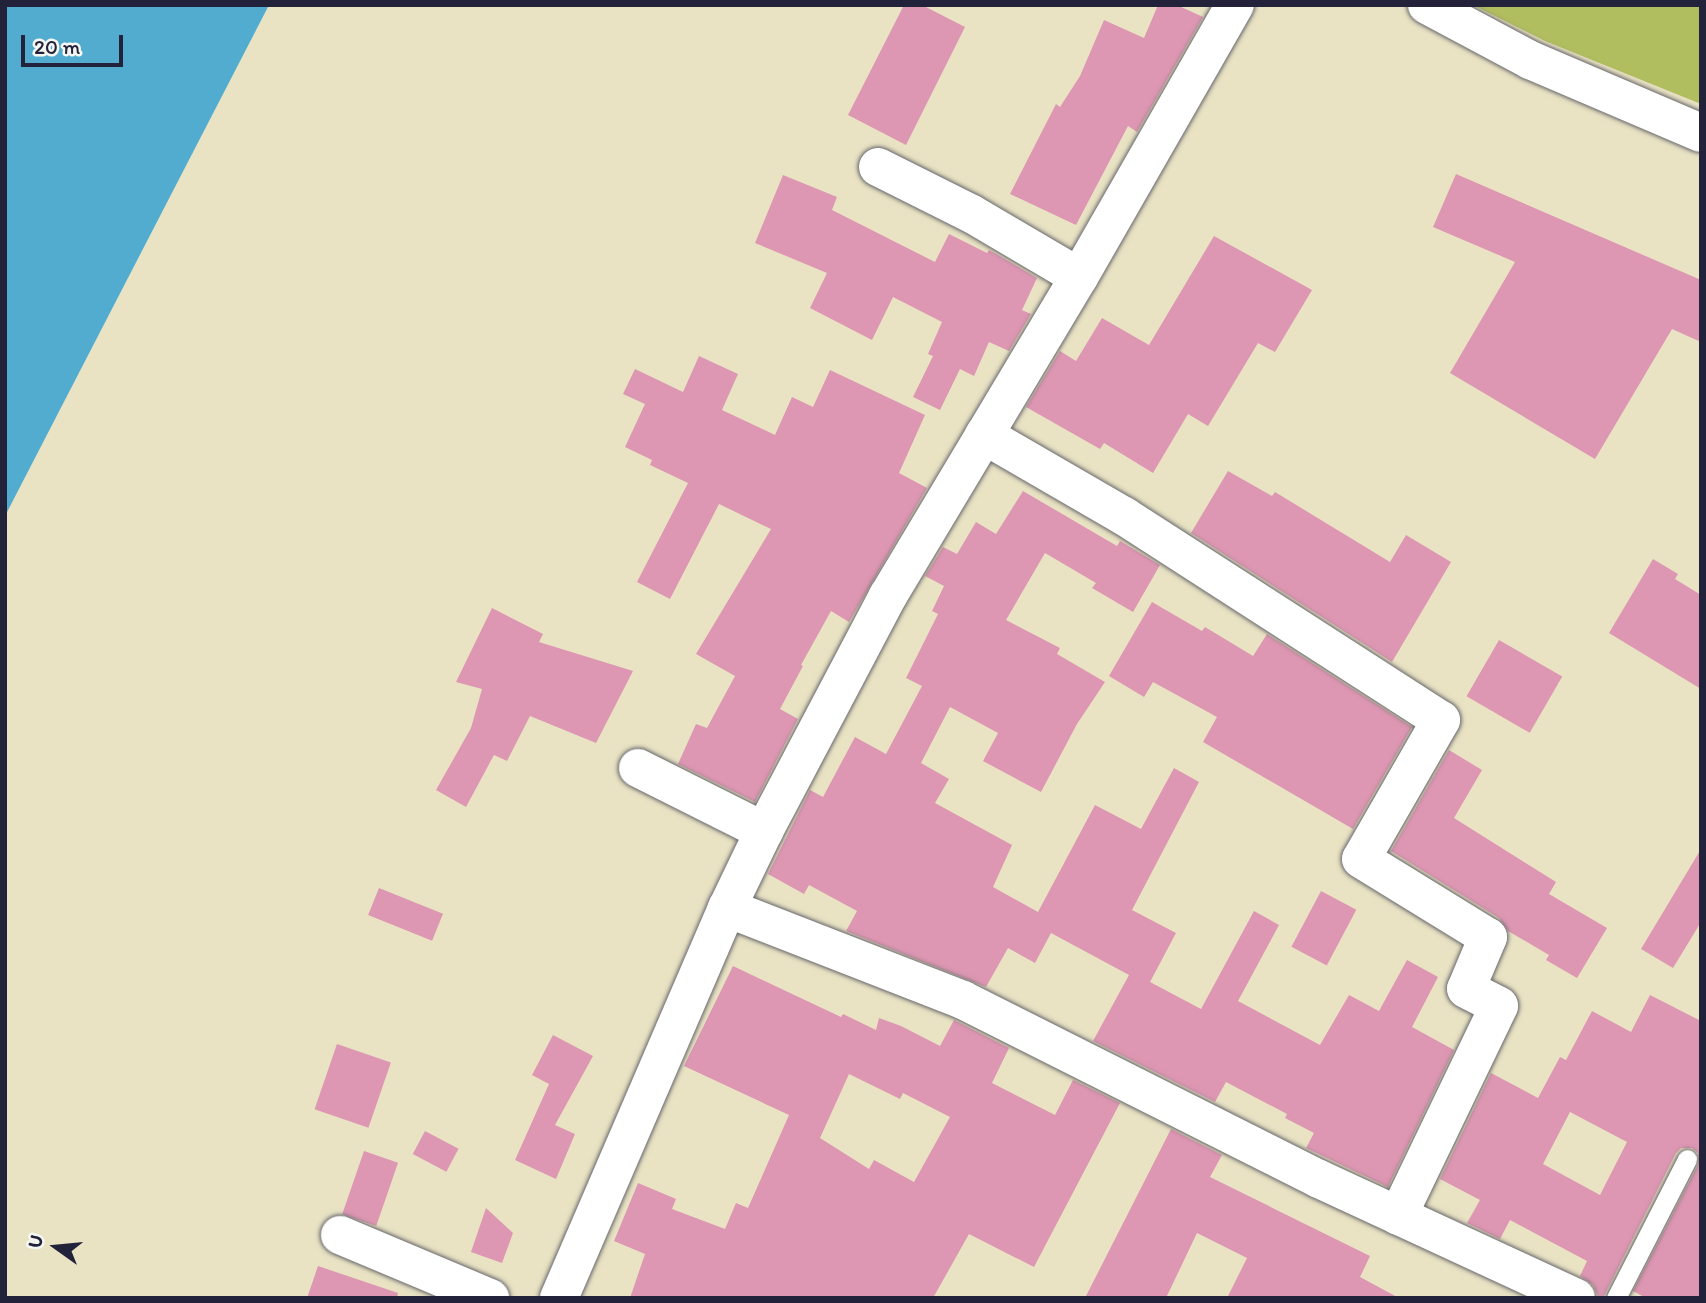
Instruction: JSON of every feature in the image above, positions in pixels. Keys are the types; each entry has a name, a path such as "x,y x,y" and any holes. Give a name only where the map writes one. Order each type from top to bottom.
{"street":[{"path":"559,1298 727,908 764,831 888,596 1079,277 1235,5"},
{"path":"1427,5 1531,60 1701,133"},
{"path":"878,167 972,214 1079,277"},
{"path":"984,435 1124,516 1441,720 1361,859 1488,937 1466,989 1499,1006 1398,1216"},
{"path":"638,768 764,831"},
{"path":"727,908 963,1000 1319,1179 1576,1298"},
{"path":"340,1235 490,1298"}],"lane":[{"path":"1616,1298 1687,1159"}],"green space":[{"path":"1473,5 1701,5 1701,104 1545,41"}],"water":[{"path":"5,5 269,5 5,516"}],"building":[{"path":"904,5 922,5 965,27 906,145 848,115"},
{"path":"1158,5 1177,5 1203,17 1137,132 1128,126 1076,225 1010,194 1056,104 1060,107 1080,76 1104,20 1144,38"},
{"path":"1456,174 1701,280 1701,342 1672,329 1595,459 1450,373 1515,262 1433,227"},
{"path":"783,175 837,197 832,210 935,262 949,234 987,253 989,250 1037,278 1022,310 1031,314 1009,351 989,342 974,376 960,369 940,410 913,397 933,356 928,354 942,322 893,297 872,340 810,308 827,273 755,243"},
{"path":"1214,236 1312,290 1275,352 1258,343 1208,426 1188,414 1153,473 1104,443 1100,449 1026,407 1060,351 1076,361 1102,318 1149,345"},
{"path":"699,356 738,374 722,410 775,435 792,397 813,407 830,370 925,415 899,473 927,488 849,622 831,611 801,665 803,666 780,709 798,719 755,802 678,764 696,724 707,728 735,676 696,654 771,529 719,504 670,599 637,582 688,483 650,465 652,460 625,447 645,404 623,394 635,369 683,392"},
{"path":"1228,471 1272,496 1275,492 1390,562 1406,535 1451,562 1392,662 1191,533"},
{"path":"1023,491 1117,546 1120,541 1160,565 1133,612 1092,588 1096,583 1045,553 1006,620 1060,648 1057,654 1105,682 1077,724 1041,792 983,761 998,733 950,707 921,763 949,779 935,803 1012,845 993,887 1038,912 1095,805 1141,829 1174,768 1199,782 1132,910 1176,933 1150,982 1201,1009 1254,911 1279,925 1238,1001 1320,1045 1349,995 1379,1011 1407,960 1438,977 1412,1027 1454,1050 1388,1187 1306,1148 1314,1133 1285,1118 1287,1114 1226,1082 1215,1102 1093,1041 1129,975 1051,933 1035,963 1008,948 986,987 846,931 857,911 809,885 804,894 768,874 810,790 823,797 855,737 886,754 922,686 906,678 938,614 932,611 944,586 925,576 943,547 957,554 976,522 996,534"},
{"path":"1653,559 1678,574 1675,579 1701,595 1701,689 1609,633"},
{"path":"1152,602 1202,631 1205,627 1253,656 1267,634 1412,727 1353,829 1203,742 1217,717 1153,682 1144,697 1109,676"},
{"path":"492,608 543,634 539,642 633,671 596,743 530,716 507,761 494,755 466,807 436,790 471,728 482,689 456,682"},
{"path":"1499,640 1562,676 1530,733 1466,696"},
{"path":"1449,750 1482,770 1454,818 1556,882 1549,894 1607,928 1577,978 1546,960 1549,955 1508,931 1499,918 1391,851"},
{"path":"1701,849 1701,922 1673,968 1641,949"},
{"path":"379,888 443,914 432,941 368,915"},
{"path":"1321,891 1356,910 1327,965 1291,947"},
{"path":"733,966 841,1017 843,1014 876,1030 879,1018 940,1046 954,1020 1009,1048 992,1083 1055,1115 1073,1080 1120,1103 1034,1267 969,1234 933,1298 630,1298 645,1254 614,1241 638,1183 676,1199 672,1209 725,1229 736,1203 748,1208 789,1115 684,1066","holes":["849,1074 900,1099 903,1093 950,1117 914,1182 874,1160 869,1169 820,1138"]},
{"path":"1650,995 1701,1021 1701,1298 1646,1298 1633,1291 1698,1165 1698,1153 1692,1148 1681,1148 1676,1153 1603,1298 1598,1296 1593,1285 1580,1276 1587,1261 1510,1220 1500,1239 1467,1223 1480,1200 1440,1179 1491,1073 1538,1098 1560,1057 1566,1060 1592,1011 1631,1032","holes":["1570,1112 1627,1142 1600,1195 1543,1164"]},
{"path":"553,1035 593,1056 555,1125 575,1134 556,1179 515,1160 549,1084 532,1075"},
{"path":"337,1044 391,1063 368,1128 315,1109"},
{"path":"1171,1129 1222,1155 1210,1177 1370,1256 1360,1277 1399,1298 1227,1298 1247,1258 1197,1233 1166,1298 1085,1298"},
{"path":"425,1131 459,1149 446,1172 413,1154"},
{"path":"364,1151 398,1163 376,1226 342,1214"},
{"path":"486,1208 513,1233 502,1263 471,1252"},
{"path":"318,1266 398,1293 397,1298 307,1298"}]}
